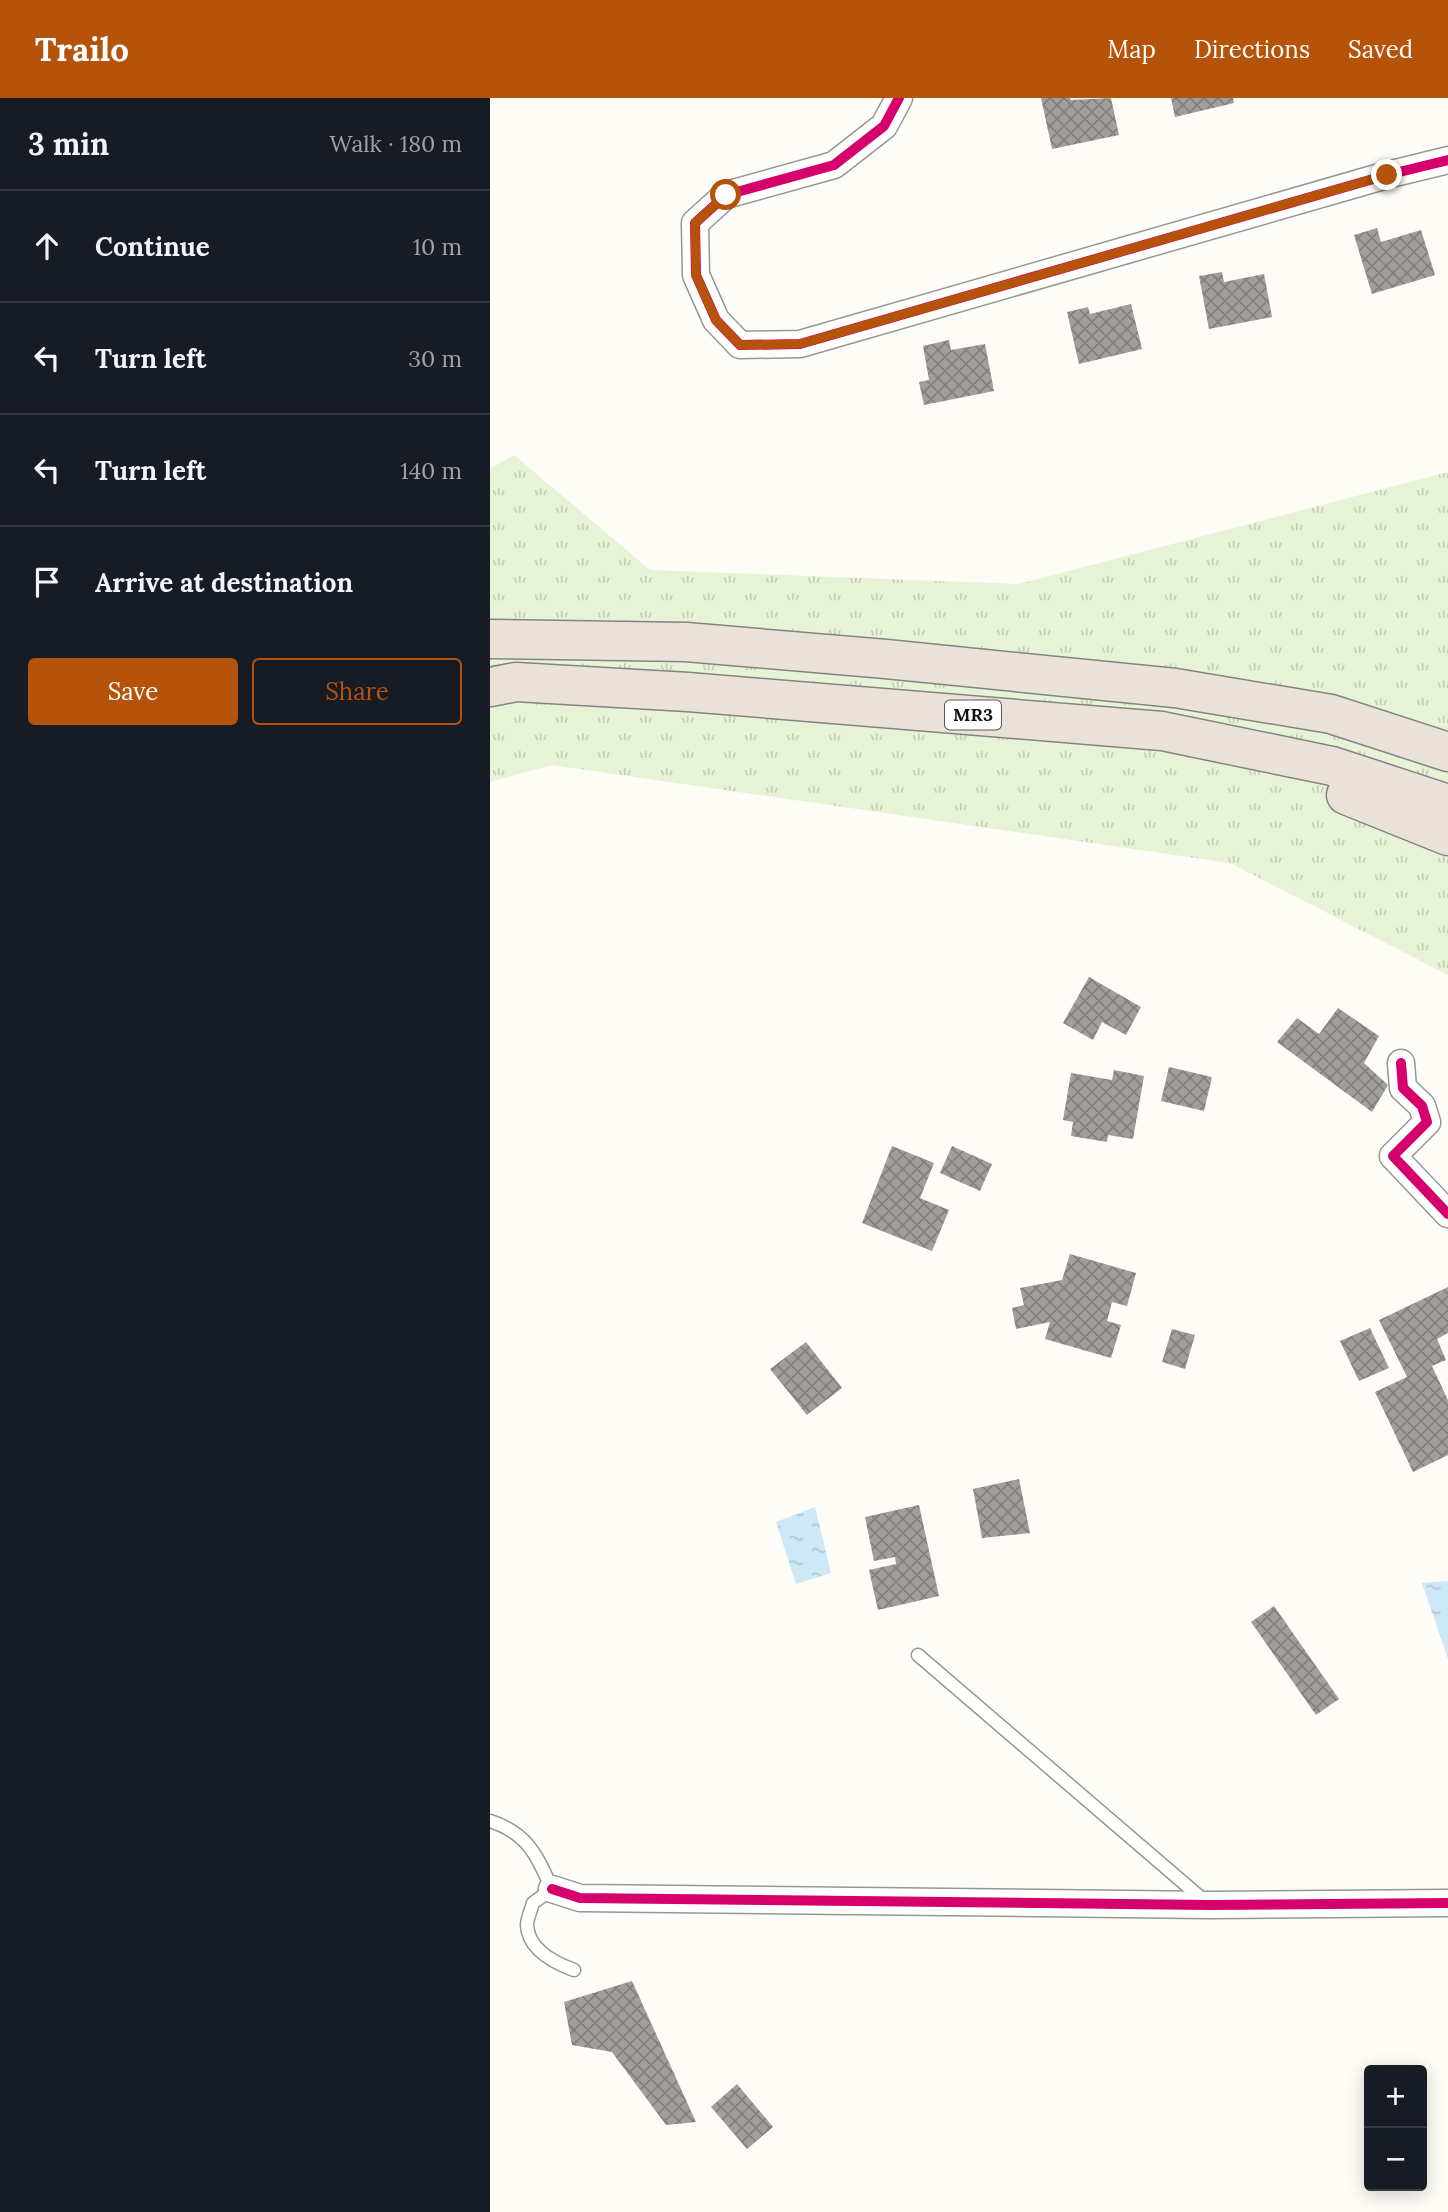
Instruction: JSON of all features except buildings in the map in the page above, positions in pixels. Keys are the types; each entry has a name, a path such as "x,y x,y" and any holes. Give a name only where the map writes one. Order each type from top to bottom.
{"highway":[{"path":"490,639 686,642 1175,688 1331,714 1448,752"},
{"name":"MR3","path":"490,687 516,682 688,692 1161,731 1332,766 1448,804"},
{"path":"939,712 1343,794 1448,836"}],"street":[{"path":"899,98 884,126 834,165 726,195 695,223 696,275 716,320 740,345 800,344 1448,160"},
{"path":"1401,1063 1404,1088 1422,1105 1427,1122 1393,1156 1448,1214"},
{"path":"552,1889 580,1898 1210,1905 1448,1903"}],"lane":[{"path":"918,1655 1210,1905"},
{"path":"490,1821 505,1826 534,1850 552,1889 533,1903 527,1926 535,1946 555,1962 575,1970"}],"green space":[{"path":"514,455 650,570 1019,584 1448,472 1448,975 1230,863 552,765 490,782 490,469"}],"water":[{"path":"815,1507 831,1573 796,1584 776,1522"},
{"path":"1448,1581 1448,1659 1422,1583"}],"cycle path":[{"path":"899,98 884,126 834,165 726,195 695,223 696,275 716,320 740,345 800,344 1387,175 1448,160"},
{"path":"1401,1063 1403,1088 1422,1106 1427,1122 1393,1156 1448,1214"},
{"path":"552,1889 580,1898 1210,1905 1448,1903"}],"route":[{"path":"726,195 695,223 696,275 716,320 740,345 800,344 1387,175"}]}
